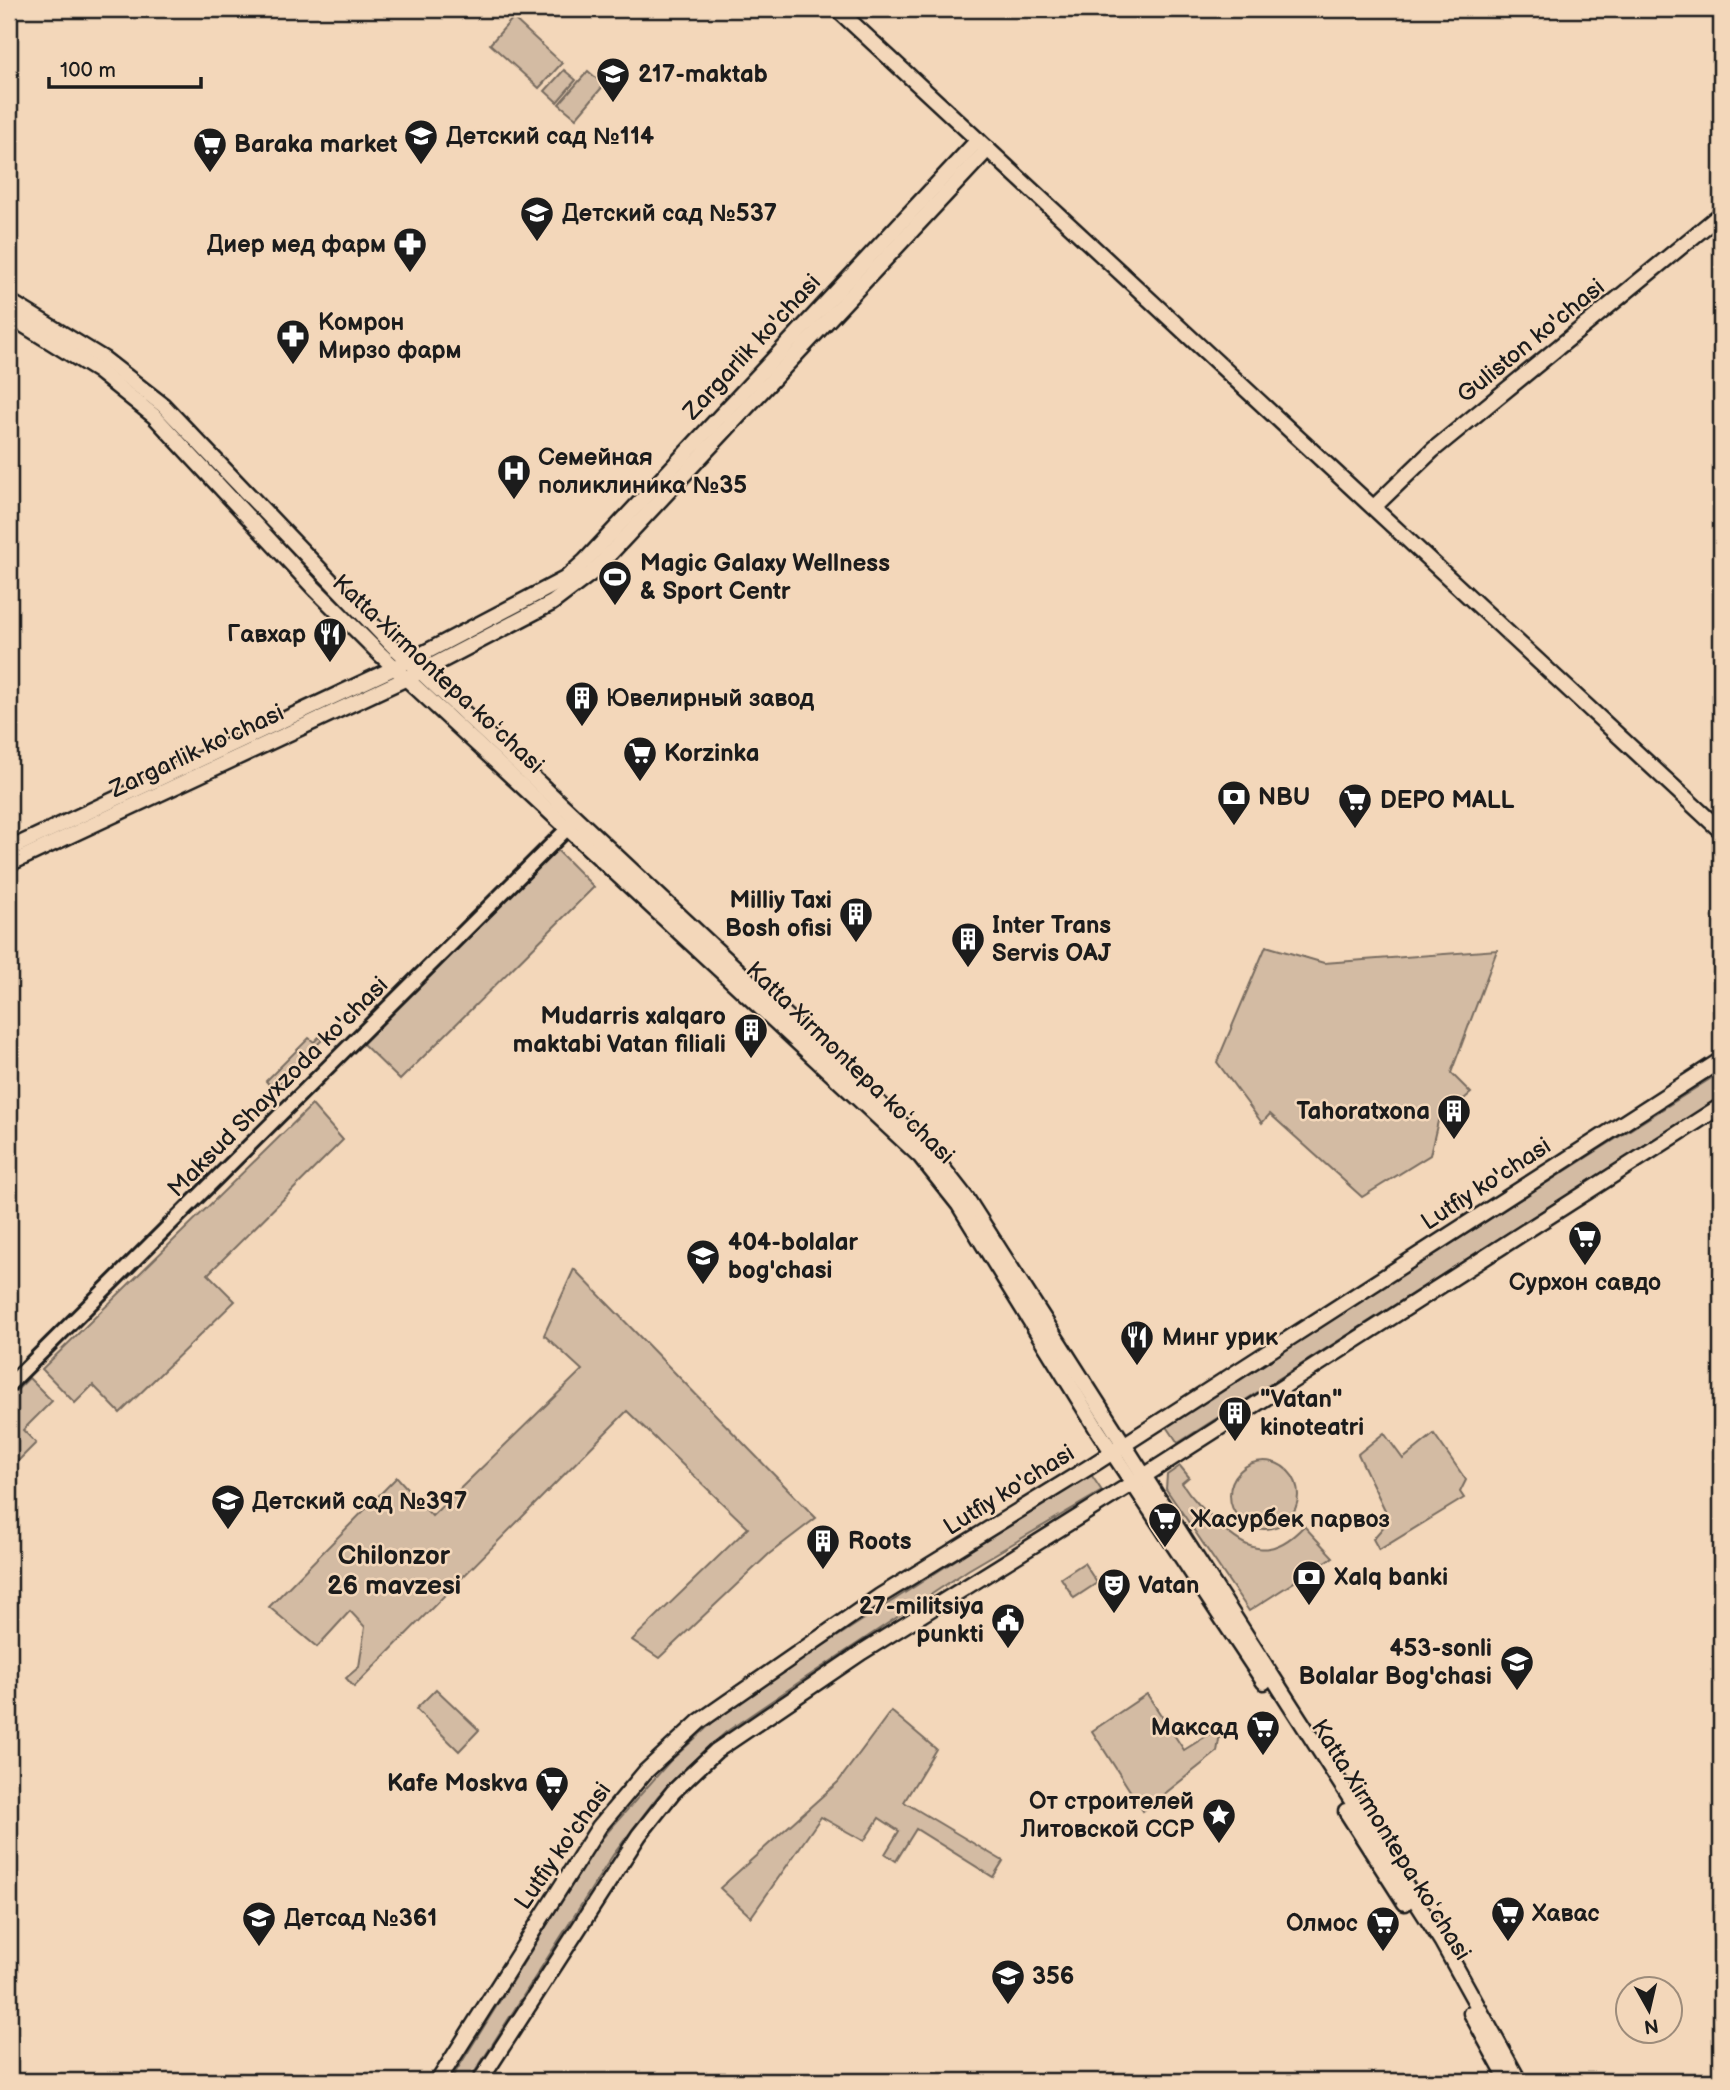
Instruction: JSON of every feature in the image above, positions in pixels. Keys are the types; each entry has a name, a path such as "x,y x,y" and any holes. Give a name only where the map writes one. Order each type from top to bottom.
{"main road":[{"path":"837,9 1721,831"},
{"name":"Zargarlik ko'chasi","path":"9,864 407,670 545,592 585,561 983,144"},
{"name":"Guliston ko'chasi","path":"1374,507 1433,450 1721,214"},
{"name":"Katta Xirmontepa koʻchasi","path":"9,301 104,359 163,405 407,670"},
{"name":"Katta Xirmontepa koʻchasi","path":"9,316 98,371 154,416 314,588 407,670 928,1149 967,1199 1118,1448 1433,1946 1508,2081"},
{"name":"Zargarlik ko'chasi","path":"9,849 407,670"},
{"name":"Lutfiy ko'chasi","path":"438,2081 599,1827 635,1782 676,1742 733,1696 858,1611 1118,1448 1721,1060"},
{"path":"480,2081 639,1835 673,1792 702,1764 755,1722 1721,1106"},
{"name":"Katta Xirmontepa koʻchasi","path":"1138,1480 1442,1942 1519,2081"}],"street":[{"name":"Maksud Shayxzoda ko'chasi","path":"9,1384 573,824"}],"shaded area":[{"path":"513,18 562,63 539,88 490,44"},
{"path":"564,70 576,80 557,102 545,91"},
{"path":"588,71 604,85 576,118 559,104"},
{"path":"557,850 594,887 400,1080 362,1043"},
{"path":"1266,946 1324,963 1497,950 1451,1073 1471,1093 1438,1121 1430,1155 1362,1197 1270,1114 1262,1123 1217,1062"},
{"path":"319,1037 322,1040 273,1089 266,1081 309,1038 314,1042"},
{"path":"1721,1072 1721,1097 1178,1443 1166,1425"},
{"path":"312,1105 343,1140 208,1274 235,1301 120,1413 93,1385 75,1403 42,1369"},
{"path":"574,1269 816,1518 769,1554 659,1658 632,1640 748,1528 627,1411 354,1687 346,1678 359,1667 365,1627 350,1611 317,1647 269,1607 397,1477 432,1516 582,1370 544,1335"},
{"path":"29,1378 52,1401 23,1430 36,1443 9,1470 9,1398"},
{"path":"1384,1433 1403,1459 1434,1434 1466,1480 1460,1492 1464,1498 1379,1550 1373,1539 1386,1524 1385,1510 1358,1454"},
{"path":"1257,1461 1271,1461 1283,1466 1293,1476 1298,1495 1293,1514 1283,1524 1271,1529 1257,1529 1245,1524 1235,1514 1230,1502 1230,1488 1235,1476 1245,1466"},
{"path":"1180,1466 1189,1477 1182,1483 1198,1504 1240,1541 1250,1546 1271,1548 1293,1537 1304,1526 1333,1557 1249,1611 1166,1489 1167,1475"},
{"path":"1090,1473 1102,1491 968,1570 798,1683 726,1732 681,1772 658,1796 613,1855 469,2081 450,2081 598,1843 670,1761 733,1704"},
{"path":"1084,1563 1097,1583 1074,1598 1061,1578"},
{"path":"436,1689 479,1730 459,1751 416,1709"},
{"path":"1147,1694 1184,1750 1221,1727 1217,1752 1143,1811 1092,1731"},
{"path":"891,1711 936,1749 904,1802 1003,1861 993,1877 916,1829 896,1861 885,1854 899,1831 879,1818 864,1841 821,1817 751,1917 720,1888 838,1782"}],"place":[{"name":"217-maktab","path":"613,104"},
{"name":"Детский сад №114","path":"421,166"},
{"name":"Baraka market","path":"210,174"},
{"name":"Детский сад №537","path":"537,243"},
{"name":"Диер мед фарм","path":"410,274"},
{"name":"Комрон Мирзо фарм","path":"293,366"},
{"name":"Семейная поликлиника №35","path":"514,501"},
{"name":"Magic Galaxy Wellness & Sport Centr","path":"615,607"},
{"name":"Гавхар","path":"330,664"},
{"name":"Ювелирный завод","path":"582,728"},
{"name":"Korzinka","path":"640,783"},
{"name":"NBU","path":"1234,827"},
{"name":"DEPO MALL","path":"1355,830"},
{"name":"Milliy Taxi Bosh ofisi","path":"856,944"},
{"name":"Inter Trans Servis OAJ","path":"968,969"},
{"name":"Mudarris xalqaro maktabi Vatan filiali","path":"751,1060"},
{"name":"Tahoratxona","path":"1454,1141"},
{"name":"Сурхон савдо","path":"1585,1267"},
{"name":"404-bolalar bog'chasi","path":"703,1286"},
{"name":"Минг урик","path":"1137,1367"},
{"name":"\"Vatan\" kinoteatri","path":"1235,1443"},
{"name":"Детский сад №397","path":"228,1531"},
{"name":"Жасурбек парвоз","path":"1165,1549"},
{"name":"Roots","path":"823,1571"},
{"name":"Xalq banki","path":"1309,1607"},
{"name":"Vatan","path":"1114,1615"},
{"name":"27-militsiya punkti","path":"1008,1650"},
{"name":"453-sonli Bolalar Bog'chasi","path":"1517,1692"},
{"name":"Максад","path":"1263,1757"},
{"name":"Kafe Moskva","path":"552,1813"},
{"name":"От строителей Литовской ССР","path":"1219,1845"},
{"name":"Хавас","path":"1508,1943"},
{"name":"Детсад №361","path":"259,1948"},
{"name":"Олмос","path":"1383,1953"},
{"name":"356","path":"1008,2006"}],"district":[{"name":"Chilonzor 26 mavzesi","path":"394,1571"}]}
